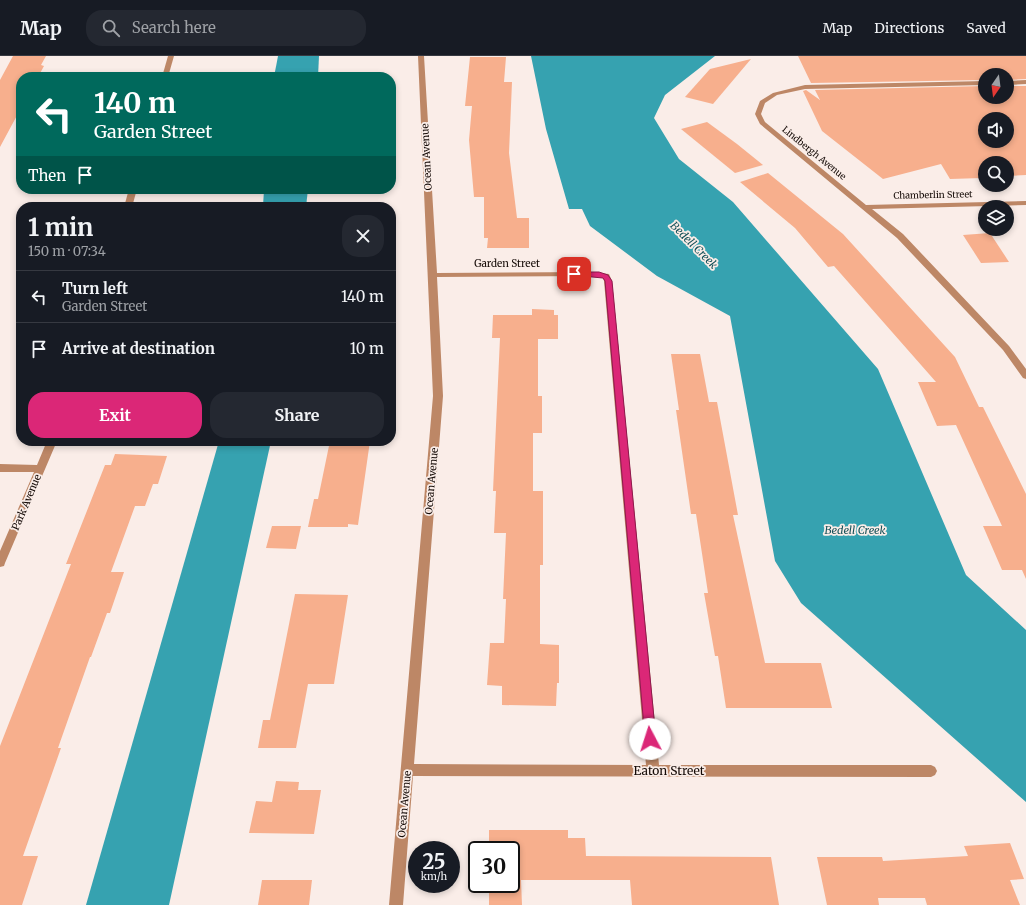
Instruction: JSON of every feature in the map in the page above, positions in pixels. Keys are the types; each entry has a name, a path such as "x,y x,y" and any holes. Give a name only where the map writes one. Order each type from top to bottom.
{"street":[{"path":"166,72 171,56"},
{"name":"Ocean Avenue","path":"396,905 438,396 421,56"},
{"path":"1014,83 1026,82"},
{"name":"Lindbergh Avenue","path":"978,83 805,87 778,92 762,102 758,114 762,123 900,236 1006,348 1025,373"},
{"name":"Chamberlin Street","path":"864,207 1026,203"},
{"name":"Garden Street","path":"433,275 590,274 606,276 608,281 653,771"},
{"name":"Park Avenue","path":"0,563 50,446"},
{"path":"0,468 40,469"},
{"name":"Eaton Street","path":"406,770 930,771"}],"water":[{"path":"278,56 319,56 318,72 275,72"},
{"name":"Bedell Creek","path":"531,56 715,56 665,95 654,118 679,159 733,202 878,369 966,575 1026,630 1026,802 801,603 775,561 730,316 657,276 590,226 582,209 569,209 546,129"},
{"path":"264,194 307,194 307,202 263,202"},
{"path":"218,446 270,446 169,905 86,905"}],"building":[{"path":"13,56 46,56 41,65 44,66 41,72 16,72 16,117 0,147 0,80"},
{"path":"798,56 1026,56 1026,79 1014,80 1014,68 978,68 978,80 811,83"},
{"path":"470,57 506,57 504,82 512,82 509,153 517,218 529,218 529,248 487,248 488,238 484,238 484,197 474,197 469,140 472,106 465,106"},
{"path":"751,59 713,104 685,97 710,69"},
{"path":"978,86 978,104 1014,104 1014,86 1026,86 1026,175 1014,176 1014,156 978,156 978,178 950,179 941,164 883,179 822,131 803,91 806,90 820,100 815,90"},
{"path":"707,122 763,165 735,173 681,129"},
{"path":"768,173 843,234 955,357 979,407 983,407 1026,494 1026,579 1022,570 1002,570 983,526 1002,526 956,425 937,426 918,382 936,382 834,266 828,267 795,228 740,182"},
{"path":"978,234 978,236 992,236 1009,262 981,263 963,235"},
{"path":"532,309 554,310 554,315 558,315 558,339 538,339 538,396 542,396 542,433 533,433 533,491 543,491 543,565 540,565 540,644 559,645 559,683 557,683 556,706 502,705 502,686 487,685 490,643 504,643 506,599 503,599 506,533 494,533 496,491 493,491 500,338 492,338 493,315 532,315"},
{"path":"671,354 700,354 709,402 717,402 738,515 733,515 765,663 821,663 832,708 726,708 718,656 715,656 704,593 708,593 696,514 691,514 676,410 679,410"},
{"path":"329,446 369,446 358,525 348,524 348,527 308,527 314,499 318,499"},
{"path":"115,454 167,456 158,484 153,484 145,506 135,506 111,572 124,572 110,613 107,613 90,657 58,748 61,748 23,856 38,856 22,905 0,905 0,746 71,564 66,564 105,465 111,465"},
{"path":"272,526 301,526 296,549 266,548"},
{"path":"295,594 348,595 334,684 308,684 296,748 258,748 263,720 270,720"},
{"path":"276,781 299,782 298,790 321,790 314,834 249,833 256,801 272,802"},
{"path":"489,830 568,830 568,838 585,838 586,856 771,857 779,905 632,905 630,880 521,880 522,905 489,905 489,893 520,893 520,841 489,841"},
{"path":"1010,843 1024,879 1010,880 1020,905 927,905 925,898 878,898 879,905 827,905 817,857 882,857 883,861 968,856 964,846"},
{"path":"262,880 312,880 309,905 258,905"}],"route":[{"path":"574,274 599,274 606,276 608,281 650,739"}]}
